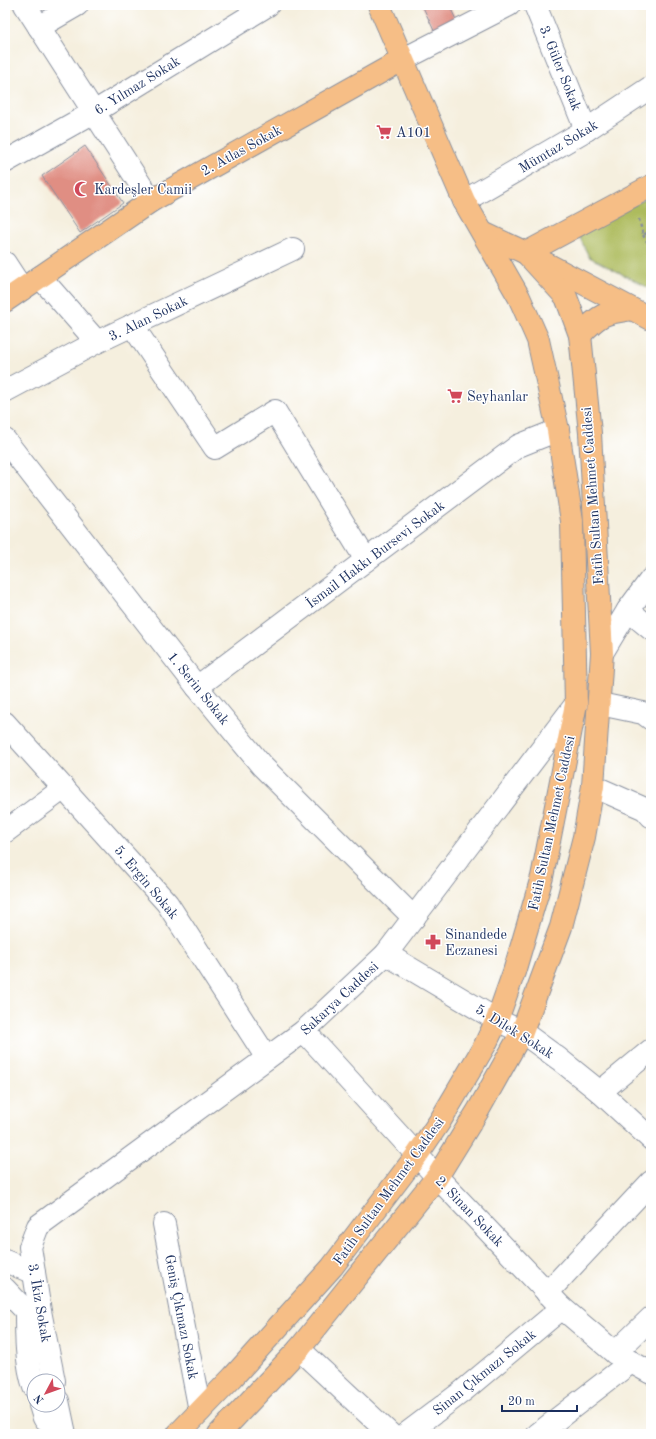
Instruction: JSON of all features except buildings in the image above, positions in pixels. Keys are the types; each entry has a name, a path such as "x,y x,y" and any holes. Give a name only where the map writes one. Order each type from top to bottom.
{"main road":[{"name":"Fatih Sultan Mehmet Caddesi","path":"178,1434 332,1267 417,1155 440,1121 481,1052 497,1020 514,972 542,877 576,704 572,521 558,430 538,340 519,297 464,201 379,5"},
{"name":"2. Atlas Sokak","path":"13,295 151,201 402,60"},
{"path":"526,253 651,186"},
{"path":"483,233 526,253 651,319"},
{"name":"Fatih Sultan Mehmet Caddesi","path":"218,1434 299,1349 437,1177 479,1109 522,1032 561,927 584,837 593,786 600,704 602,652 590,433 580,335 566,297 526,253"},
{"path":"519,297 526,253"},
{"path":"580,335 594,320 610,312 631,309"}],"street":[{"path":"25,5 151,201"},
{"path":"39,27 77,5"},
{"name":"6. Yılmaz Sokak","path":"5,162 94,112 268,5"},
{"path":"402,60 508,5"},
{"name":"3. Güler Sokak","path":"535,5 586,130"},
{"name":"Mümtaz Sokak","path":"464,201 586,130 651,87"},
{"name":"3. Alan Sokak","path":"5,391 97,342 293,249"},
{"path":"5,263 13,295"},
{"path":"40,277 97,342"},
{"path":"132,325 215,448 275,410 366,560"},
{"name":"İsmail Hakkı Bursevi Sokak","path":"197,688 518,446 558,430"},
{"name":"1. Serin Sokak","path":"5,440 197,688 262,766 414,918"},
{"path":"602,652 628,610 651,579"},
{"path":"628,610 651,629"},
{"name":"Sakarya Caddesi","path":"38,1226 304,1031 386,954 576,704"},
{"path":"600,704 643,713 651,719"},
{"name":"5. Ergin Sokak","path":"5,723 167,903 267,1058"},
{"path":"593,786 645,809 651,816"},
{"path":"5,832 64,788"},
{"name":"5. Dilek Sokak","path":"386,954 497,1020 522,1032 600,1092 651,1139"},
{"name":"2. Sinan Sokak","path":"304,1031 437,1177 562,1308 623,1357 651,1373"},
{"path":"600,1092 651,1050"},
{"path":"547,1293 651,1182"},
{"name":"Geniş Çıkmazı Sokak","path":"164,1224 200,1411"},
{"name":"3. İkiz Sokak","path":"38,1226 30,1247 40,1311 52,1373"},
{"path":"5,1260 34,1273"},
{"path":"5,1288 26,1311 27,1342 31,1373"},
{"name":"Sinan Çıkmazı Sokak","path":"406,1434 463,1391 562,1308"},
{"path":"538,1434 623,1357 651,1318"},
{"path":"299,1349 390,1434"},
{"path":"42,1413 44,1418 64,1432"},
{"path":"60,1413 64,1432"}],"path":[{"path":"643,235 651,248"}],"green space":[{"path":"651,196 651,289 589,257 578,234"}],"place":[{"name":"A101","path":"384,132"},
{"name":"Kardeşler Camii","path":"82,189"},
{"name":"Seyhanlar","path":"455,396"},
{"name":"Sinandede Eczanesi","path":"433,942"}]}
